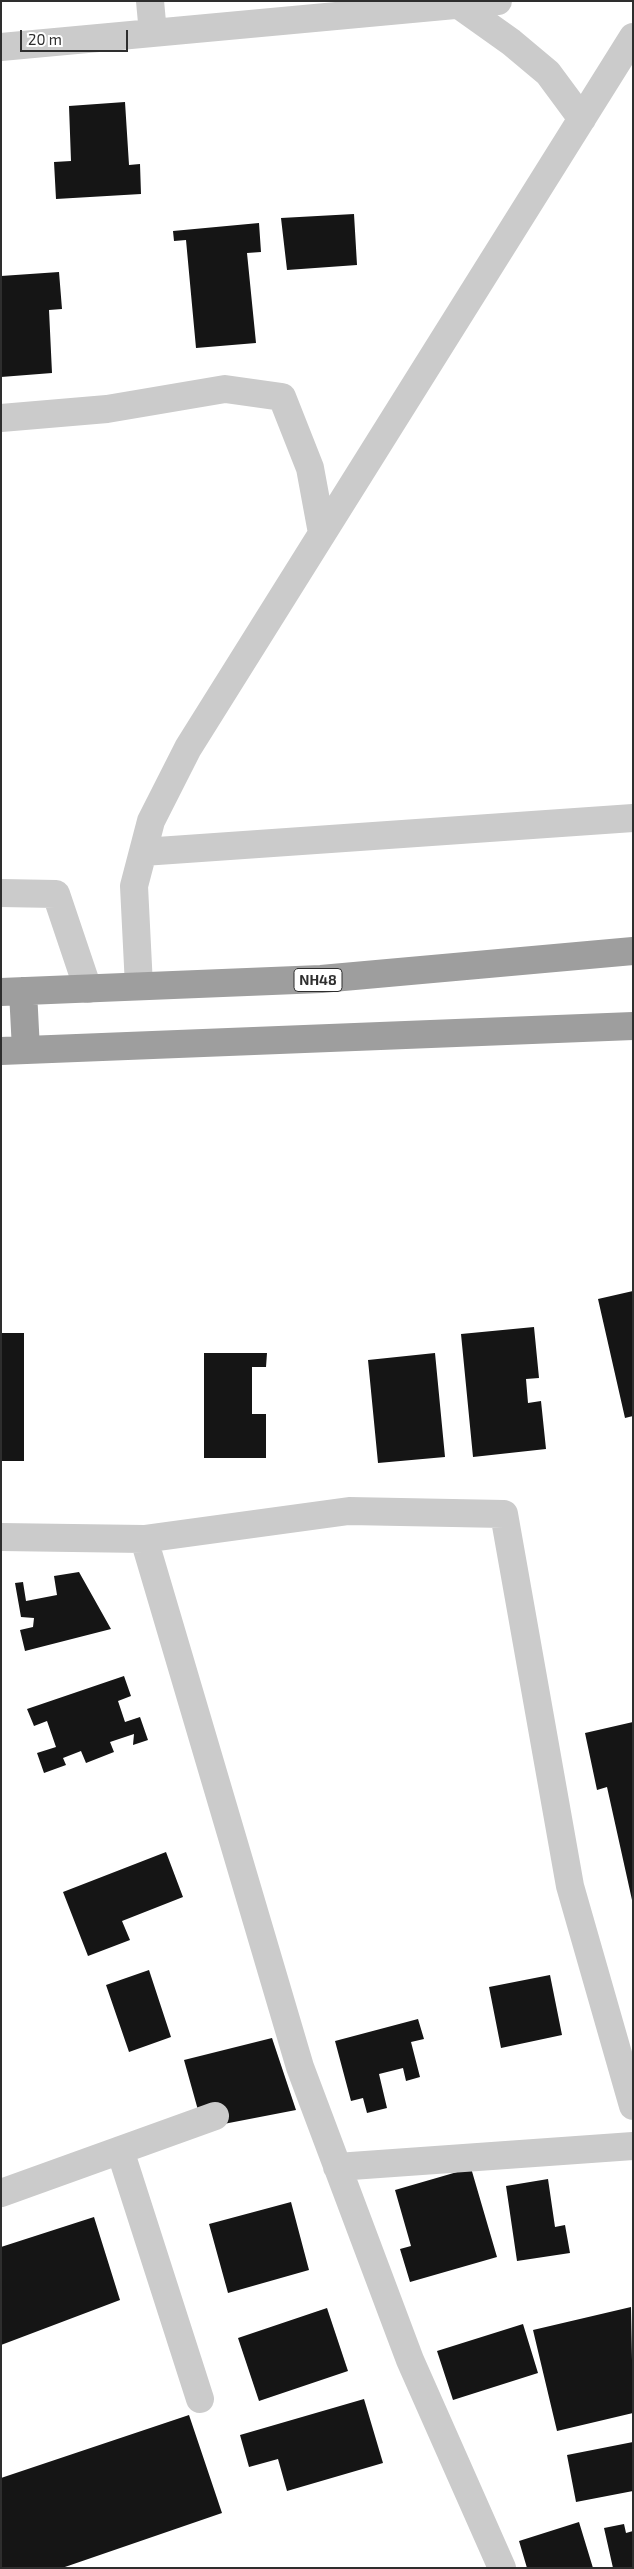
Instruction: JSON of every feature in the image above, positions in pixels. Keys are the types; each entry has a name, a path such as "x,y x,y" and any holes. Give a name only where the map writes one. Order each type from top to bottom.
{"highway":[{"name":"NH48","path":"12,991 322,980 633,951"},
{"path":"12,991 14,1050 633,1026"}],"street":[{"path":"150,1 153,33"},
{"path":"1,47 498,1"},
{"path":"459,5 511,42 548,73 582,119"},
{"path":"139,986 134,886 151,821 188,748 633,38"},
{"path":"1,418 107,409 225,389 282,397 310,468 322,534"},
{"path":"143,852 633,818"},
{"path":"1,893 56,894 88,989"},
{"path":"1,1537 144,1539 349,1511 504,1514 570,1886 633,2106"},
{"path":"144,1539 300,2067 410,2360 502,2568"},
{"path":"1,2193 215,2116"},
{"path":"337,2167 633,2146"},
{"path":"120,2150 200,2399"}],"building":[{"path":"125,102 129,165 140,164 141,194 56,199 54,162 71,161 69,106"},
{"path":"354,214 357,265 287,270 281,218"},
{"path":"259,223 261,252 247,253 256,343 196,348 186,240 174,241 173,231"},
{"path":"59,272 62,309 49,310 52,373 1,377 1,276"},
{"path":"633,1291 633,1416 625,1418 598,1299"},
{"path":"534,1327 539,1378 526,1379 528,1403 541,1401 546,1449 473,1457 461,1334"},
{"path":"1,1333 24,1333 24,1461 1,1461"},
{"path":"204,1353 267,1353 266,1367 252,1367 252,1414 266,1414 266,1458 204,1458"},
{"path":"435,1353 445,1457 378,1463 368,1360"},
{"path":"79,1572 111,1629 25,1651 20,1630 33,1627 34,1618 21,1617 15,1583 23,1582 26,1601 57,1595 54,1576"},
{"path":"124,1676 131,1696 118,1701 125,1722 140,1717 148,1740 133,1745 134,1734 110,1742 114,1752 86,1763 81,1751 63,1758 66,1765 44,1773 37,1753 56,1747 47,1721 34,1726 27,1709"},
{"path":"633,1722 632,1900 607,1787 597,1790 585,1733"},
{"path":"166,1852 183,1897 122,1921 130,1940 88,1956 63,1892"},
{"path":"149,1970 171,2037 129,2052 106,1985"},
{"path":"550,1975 562,2035 501,2048 489,1987"},
{"path":"418,2019 424,2039 411,2042 420,2077 406,2081 403,2068 379,2074 387,2108 367,2113 363,2098 351,2101 335,2041"},
{"path":"272,2038 296,2110 203,2128 184,2060"},
{"path":"471,2168 497,2257 410,2282 400,2249 411,2246 395,2190"},
{"path":"548,2179 555,2227 565,2225 570,2253 517,2261 506,2186"},
{"path":"291,2202 309,2270 228,2293 209,2224"},
{"path":"94,2217 120,2300 1,2345 1,2247"},
{"path":"631,2307 633,2413 557,2431 533,2330"},
{"path":"327,2308 348,2371 259,2401 238,2338"},
{"path":"523,2324 538,2373 453,2400 437,2351"},
{"path":"364,2399 383,2463 287,2491 278,2459 249,2467 240,2435"},
{"path":"189,2415 222,2513 62,2568 1,2568 1,2478"},
{"path":"633,2442 633,2491 576,2502 567,2455"},
{"path":"579,2522 593,2568 527,2568 519,2541"},
{"path":"624,2524 626,2533 633,2531 633,2568 613,2568 604,2528"}]}
